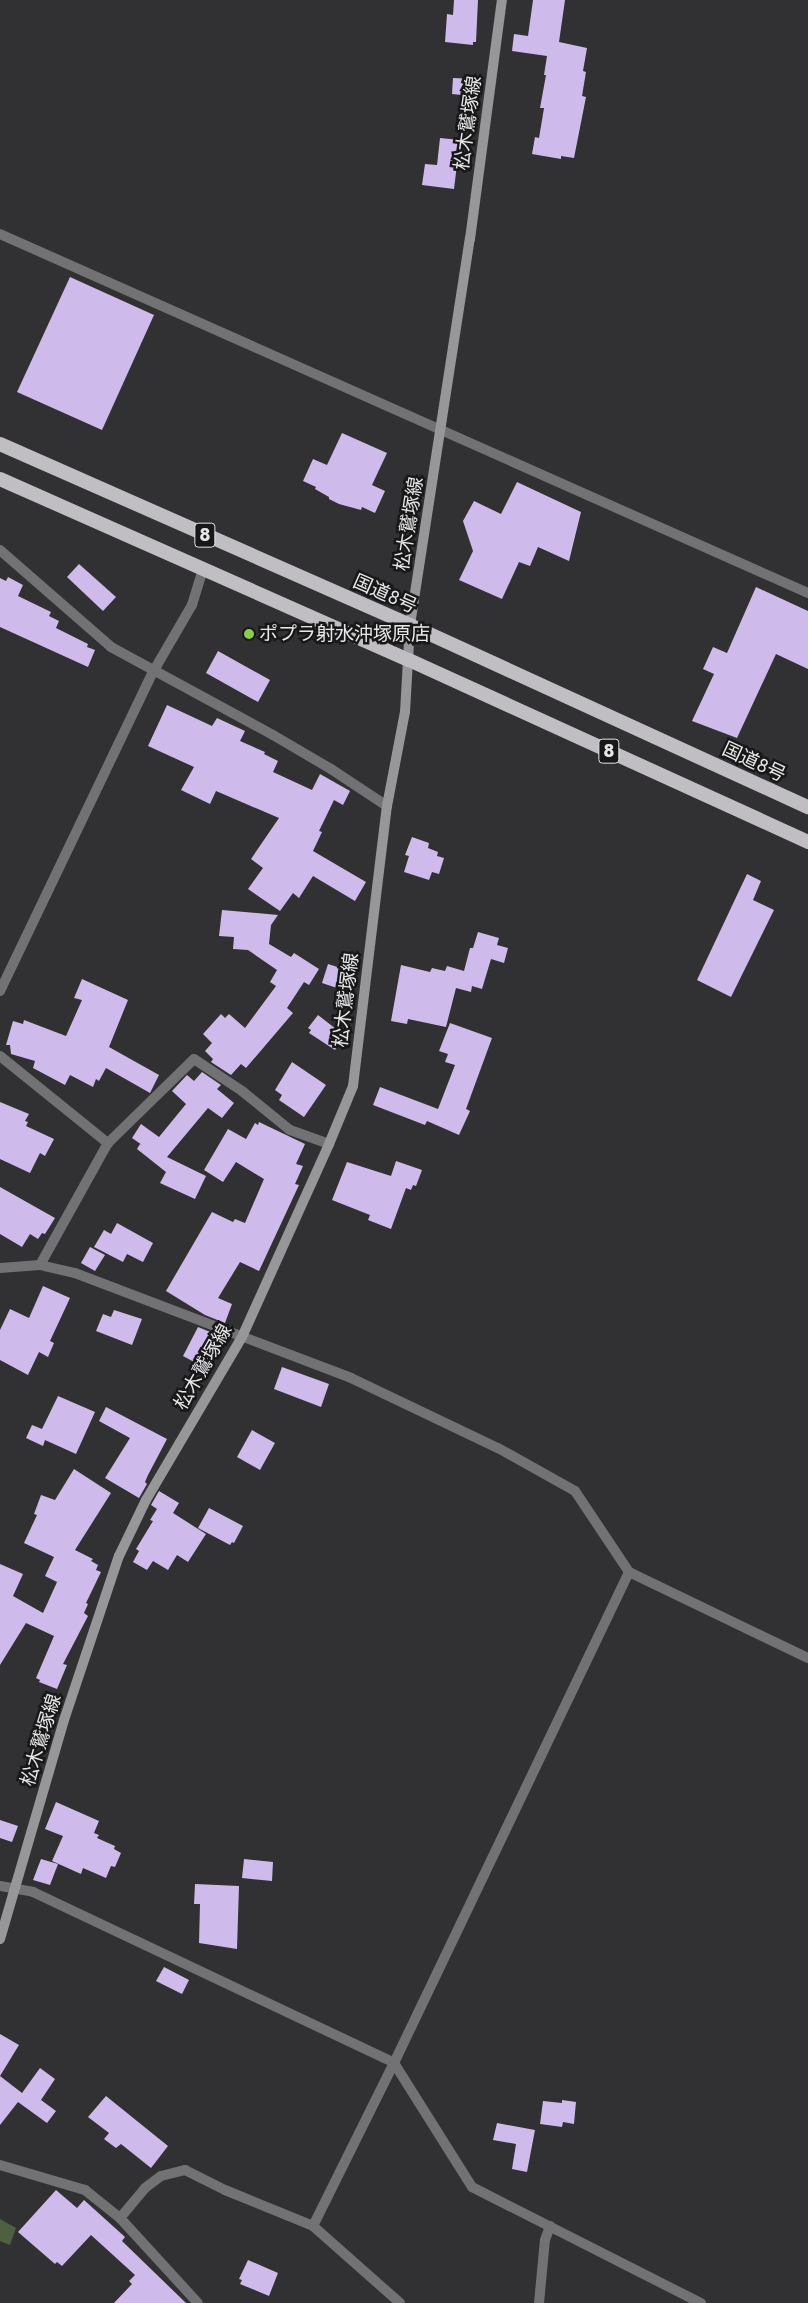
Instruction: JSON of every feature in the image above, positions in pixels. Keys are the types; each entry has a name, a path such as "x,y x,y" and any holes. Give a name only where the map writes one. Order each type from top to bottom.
{"highway":[{"name":"国道8号","path":"0,444 410,625 808,807"},
{"name":"8","path":"0,479 409,660 808,842"}],"main road":[{"name":"松木鷲塚線","path":"0,1939 64,1720 119,1556 146,1500 242,1337 329,1144 353,1086 387,806 405,712 410,625 442,430 502,0"}],"street":[{"path":"0,234 808,593"},
{"path":"0,550 111,647 153,672 273,735 331,769 387,806"},
{"path":"0,991 153,672 192,605 203,568"},
{"path":"0,1056 108,1143"},
{"path":"40,1266 108,1143 194,1058 242,1092 290,1130 329,1144"},
{"path":"0,1268 40,1266 74,1273 351,1378 498,1448 575,1491 629,1572 808,1658"},
{"path":"313,2226 394,2063 629,1572"},
{"path":"0,1886 33,1892 394,2063 472,2187 701,2303"},
{"path":"0,2165 85,2190 120,2218 198,2303"},
{"path":"120,2218 145,2188 161,2176 185,2170 225,2190 313,2226 400,2303"},
{"path":"539,2303 545,2240 550,2226"}],"green space":[{"path":"0,2219 16,2228 10,2245 0,2241"}],"building":[{"path":"454,0 478,0 476,42 473,42 473,45 445,42 447,14 453,15"},
{"path":"533,0 565,0 559,42 587,48 583,71 586,72 582,96 586,97 574,158 561,156 561,159 532,154 535,137 539,138 544,108 540,108 546,75 544,75 547,56 512,51 514,34 528,36"},
{"path":"453,78 473,79 472,96 452,94"},
{"path":"440,138 460,140 454,189 422,185 425,164 437,165"},
{"path":"70,277 154,315 102,430 17,392"},
{"path":"342,433 387,453 372,485 385,491 375,513 362,507 361,510 339,504 315,489 316,487 303,481 313,459 327,465"},
{"path":"517,482 581,512 569,561 538,547 530,566 519,562 502,599 459,580 473,551 463,521 474,501 501,514"},
{"path":"79,564 116,597 103,611 67,577"},
{"path":"8,577 23,585 18,596 51,612 49,616 59,621 56,628 88,644 87,647 95,650 88,667 0,627 0,578 6,581"},
{"path":"756,587 808,611 808,669 776,654 737,738 692,721 714,674 703,669 713,647 727,653"},
{"path":"218,651 270,680 258,702 206,673"},
{"path":"167,705 212,726 217,718 245,731 240,741 265,752 264,754 278,761 273,772 312,790 320,774 350,791 343,805 334,800 319,831 322,832 313,851 366,882 355,901 313,876 299,898 293,893 280,911 248,889 263,868 251,859 279,818 216,791 210,804 181,790 194,767 148,746"},
{"path":"412,837 429,843 428,848 438,852 437,856 444,858 439,874 432,872 429,880 404,872 409,856 405,855"},
{"path":"747,874 761,881 753,900 774,910 731,997 697,980"},
{"path":"222,910 278,915 271,925 269,944 291,957 294,953 319,969 309,985 304,982 287,1008 293,1013 246,1068 241,1064 231,1075 211,1062 213,1059 205,1051 212,1043 203,1034 221,1014 225,1018 229,1014 245,1028 276,986 270,982 277,970 248,950 233,949 234,937 219,936"},
{"path":"478,932 499,938 497,945 508,948 504,963 491,959 482,989 472,986 471,992 456,988 446,1027 408,1019 407,1024 391,1021 401,965 430,972 432,968 445,971 447,966 464,971 470,948 473,948"},
{"path":"328,964 350,971 343,990 322,983"},
{"path":"82,979 128,1000 109,1047 159,1075 150,1093 106,1068 99,1081 96,1079 93,1087 70,1075 65,1085 33,1068 35,1061 11,1054 10,1045 6,1045 13,1021 23,1024 24,1020 66,1036 82,1000 74,998"},
{"path":"318,1015 345,1036 335,1050 309,1033 311,1030 308,1028"},
{"path":"450,1023 492,1038 466,1109 470,1111 459,1135 427,1121 425,1125 373,1105 380,1087 438,1109 455,1065 445,1062 448,1054 439,1051"},
{"path":"292,1062 326,1085 304,1117 279,1100 282,1095 275,1090"},
{"path":"202,1072 221,1085 217,1089 234,1103 222,1118 208,1108 167,1157 206,1176 195,1199 160,1183 166,1172 137,1149 140,1144 142,1145 132,1138 141,1124 159,1137 186,1104 172,1091 187,1075 194,1081"},
{"path":"0,1102 29,1114 25,1121 28,1122 26,1126 54,1139 45,1156 40,1153 30,1173 0,1159"},
{"path":"259,1122 305,1144 296,1164 303,1166 295,1184 299,1185 259,1271 240,1262 218,1298 232,1304 225,1323 205,1315 166,1291 212,1212 233,1222 235,1219 245,1223 264,1179 236,1162 223,1182 204,1170 228,1129 246,1139 255,1123 258,1125"},
{"path":"396,1161 422,1170 416,1186 413,1185 411,1190 406,1188 391,1229 368,1220 370,1215 332,1200 347,1162 391,1176"},
{"path":"0,1187 55,1218 45,1234 42,1233 38,1239 30,1234 22,1247 0,1234"},
{"path":"117,1223 153,1243 143,1262 127,1254 123,1262 94,1247 104,1230 111,1234"},
{"path":"90,1247 105,1255 95,1271 81,1263"},
{"path":"43,1286 70,1298 50,1341 54,1343 48,1357 39,1352 28,1375 0,1360 0,1330 10,1309 29,1318"},
{"path":"114,1310 142,1319 132,1345 96,1331 103,1314 111,1317"},
{"path":"198,1327 220,1336 217,1346 219,1347 210,1364 197,1360 196,1363 183,1356"},
{"path":"282,1367 329,1384 321,1407 274,1389"},
{"path":"58,1396 95,1412 76,1454 45,1440 43,1446 26,1438 32,1425 42,1429"},
{"path":"106,1407 167,1439 148,1475 145,1482 147,1484 139,1498 105,1478 130,1438 99,1421"},
{"path":"252,1430 275,1443 260,1470 237,1457"},
{"path":"74,1469 111,1493 75,1550 93,1559 91,1561 98,1565 96,1570 101,1572 86,1603 88,1604 84,1613 88,1616 63,1664 67,1665 57,1689 39,1682 40,1680 36,1678 54,1636 26,1623 0,1665 0,1564 23,1574 13,1596 43,1613 57,1582 45,1576 54,1557 24,1543 37,1515 34,1514 41,1495 55,1500"},
{"path":"159,1491 179,1503 173,1513 206,1534 188,1562 177,1555 168,1570 153,1561 147,1570 133,1562 139,1551 136,1549 153,1521 150,1520 157,1509 151,1505"},
{"path":"209,1508 243,1526 234,1543 232,1542 230,1545 198,1528"},
{"path":"56,1802 99,1821 94,1833 99,1835 97,1838 115,1846 114,1849 121,1853 115,1867 111,1866 106,1878 83,1868 81,1874 52,1861 63,1836 45,1829"},
{"path":"0,1820 18,1826 12,1842 0,1838"},
{"path":"41,1859 58,1864 50,1885 33,1880"},
{"path":"244,1859 273,1862 272,1881 242,1878"},
{"path":"195,1884 239,1886 237,1949 199,1943 200,1904 194,1904"},
{"path":"164,1967 189,1980 182,1994 156,1981"},
{"path":"0,2034 19,2045 0,2076"},
{"path":"40,2068 55,2079 41,2100 56,2111 47,2123 18,2102 0,2125 0,2076 22,2093"},
{"path":"106,2096 168,2146 151,2168 121,2144 116,2148 104,2139 109,2133 88,2117"},
{"path":"562,2100 576,2102 574,2124 563,2122 562,2127 540,2124 543,2101 562,2103"},
{"path":"497,2123 535,2130 527,2172 512,2169 516,2144 493,2140"},
{"path":"56,2190 77,2208 84,2200 125,2237 122,2241 186,2303 114,2303 132,2284 129,2281 135,2275 91,2235 62,2266 57,2262 55,2264 18,2232"},
{"path":"248,2260 278,2273 269,2296 240,2284 242,2280 239,2279"}],"place":[{"name":"ポプラ射水沖塚原店","path":"249,634"}]}
